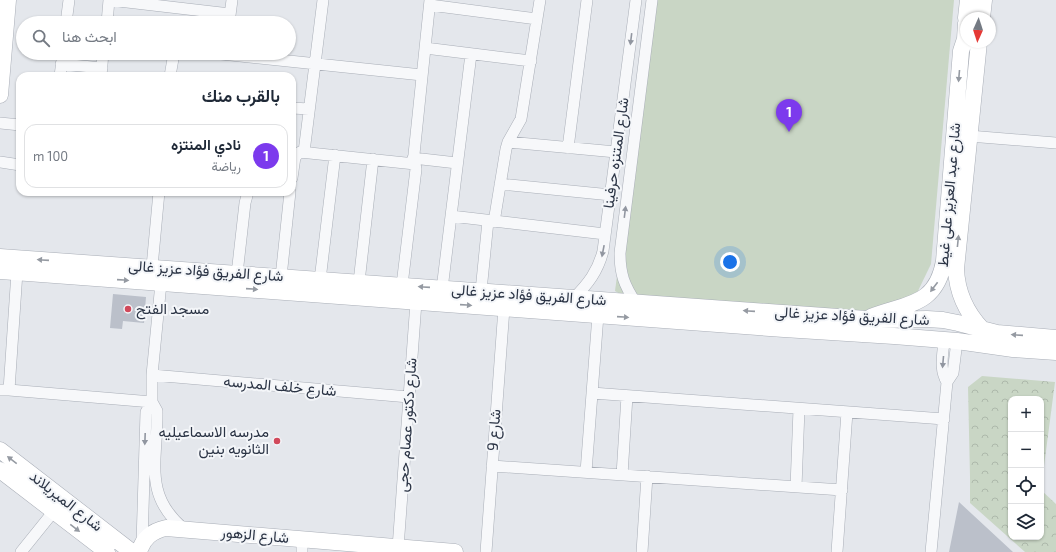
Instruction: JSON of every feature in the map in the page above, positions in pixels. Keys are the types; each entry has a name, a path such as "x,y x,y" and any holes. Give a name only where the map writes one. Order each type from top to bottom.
{"street":[{"path":"0,86 8,0"},
{"path":"67,16 69,0"},
{"path":"109,16 115,0 217,16"},
{"path":"230,16 232,0"},
{"path":"304,152 323,0"},
{"path":"481,291 491,222 500,184 504,156 508,142 521,119 540,0"},
{"path":"568,148 587,0"},
{"name":"شارع المتنزه حرفينا","path":"574,298 587,285 597,269 603,251 636,0"},
{"name":"شارع المتنزه حرفينا","path":"636,303 624,284 621,274 621,242 652,0"},
{"path":"967,12 968,0"},
{"path":"983,12 984,0"},
{"path":"402,286 416,168 413,161 430,3 537,19"},
{"path":"425,48 530,61"},
{"name":"شارع عبد العزيز على غيط","path":"962,48 956,278 961,297 969,314 982,329"},
{"path":"961,51 979,48"},
{"name":"شارع عبد العزيز على غيط","path":"865,319 914,303 924,298 932,291 938,282 944,261 959,163 969,136 979,48"},
{"path":"442,289 471,54"},
{"path":"60,72 62,60"},
{"path":"65,60 101,72 102,60"},
{"path":"171,72 173,60"},
{"path":"279,60 422,75"},
{"path":"296,108 309,110"},
{"path":"0,123 16,125"},
{"path":"969,136 1056,143"},
{"path":"508,142 568,148 616,157 631,164"},
{"path":"296,156 300,152 304,152 373,159 458,163"},
{"path":"327,285 335,155"},
{"path":"359,282 373,159"},
{"path":"0,162 16,164"},
{"path":"500,184 611,195"},
{"path":"152,267 159,196"},
{"path":"237,274 245,204 244,196"},
{"path":"281,277 290,196"},
{"path":"451,216 491,222 605,234"},
{"name":"شارع الفريق فؤاد عزيز غالى","path":"0,257 67,276"},
{"name":"شارع الفريق فؤاد عزيز غالى","path":"0,271 67,276 97,270 152,267 281,277 416,302 598,315 709,316 785,314 865,319 894,328 950,341 1013,349 1056,352"},
{"name":"شارع الفريق فؤاد عزيز غالى","path":"97,270 161,282 327,285 359,282 636,303 784,329 894,328 926,319 943,320 1005,334 1056,338"},
{"path":"17,272 5,390 152,402"},
{"path":"161,282 152,375 152,402 157,411 154,470 156,486 168,522"},
{"name":"شارع دكتور عصام حجى","path":"398,548 416,302"},
{"name":"شارع 9","path":"486,552 504,308"},
{"path":"784,329 785,314"},
{"path":"586,472 598,315"},
{"path":"931,552 947,382 943,376 942,369 950,341"},
{"name":"شارع خلف المدرسه","path":"152,375 409,397"},
{"path":"592,393 944,419"},
{"path":"622,475 627,396"},
{"path":"138,549 143,485 146,412 152,402"},
{"path":"796,487 800,409"},
{"path":"837,552 847,412"},
{"name":"شارع الميريلاند","path":"0,450 107,552"},
{"path":"492,466 842,490"},
{"name":"شارع الميريلاند","path":"0,470 58,505 138,549"},
{"path":"642,552 647,476"},
{"path":"143,485 156,486"},
{"path":"21,552 58,505"},
{"name":"شارع الزهور","path":"138,549 148,536 168,522 184,529 302,546 398,548 455,552"}],"green space":[{"path":"654,0 954,0 931,264 917,293 864,314 622,295 615,291"},
{"path":"982,376 1055,382 1044,466 1044,396 1008,396 1008,537 970,503 968,387"},
{"path":"1044,493 1056,504 1056,552 1025,552 1012,540 1044,540"}],"building":[{"name":"مسجد الفتح","path":"113,294 146,297 144,323 123,321 122,329 110,328"},
{"path":"959,502 1013,552 949,552"}],"place":[{"name":"نادي المنتزه","path":"789,132"},
{"name":"مسجد الفتح","path":"128,309"},
{"name":"مدرسه الاسماعيليه الثانويه بنين","path":"277,441"}]}
